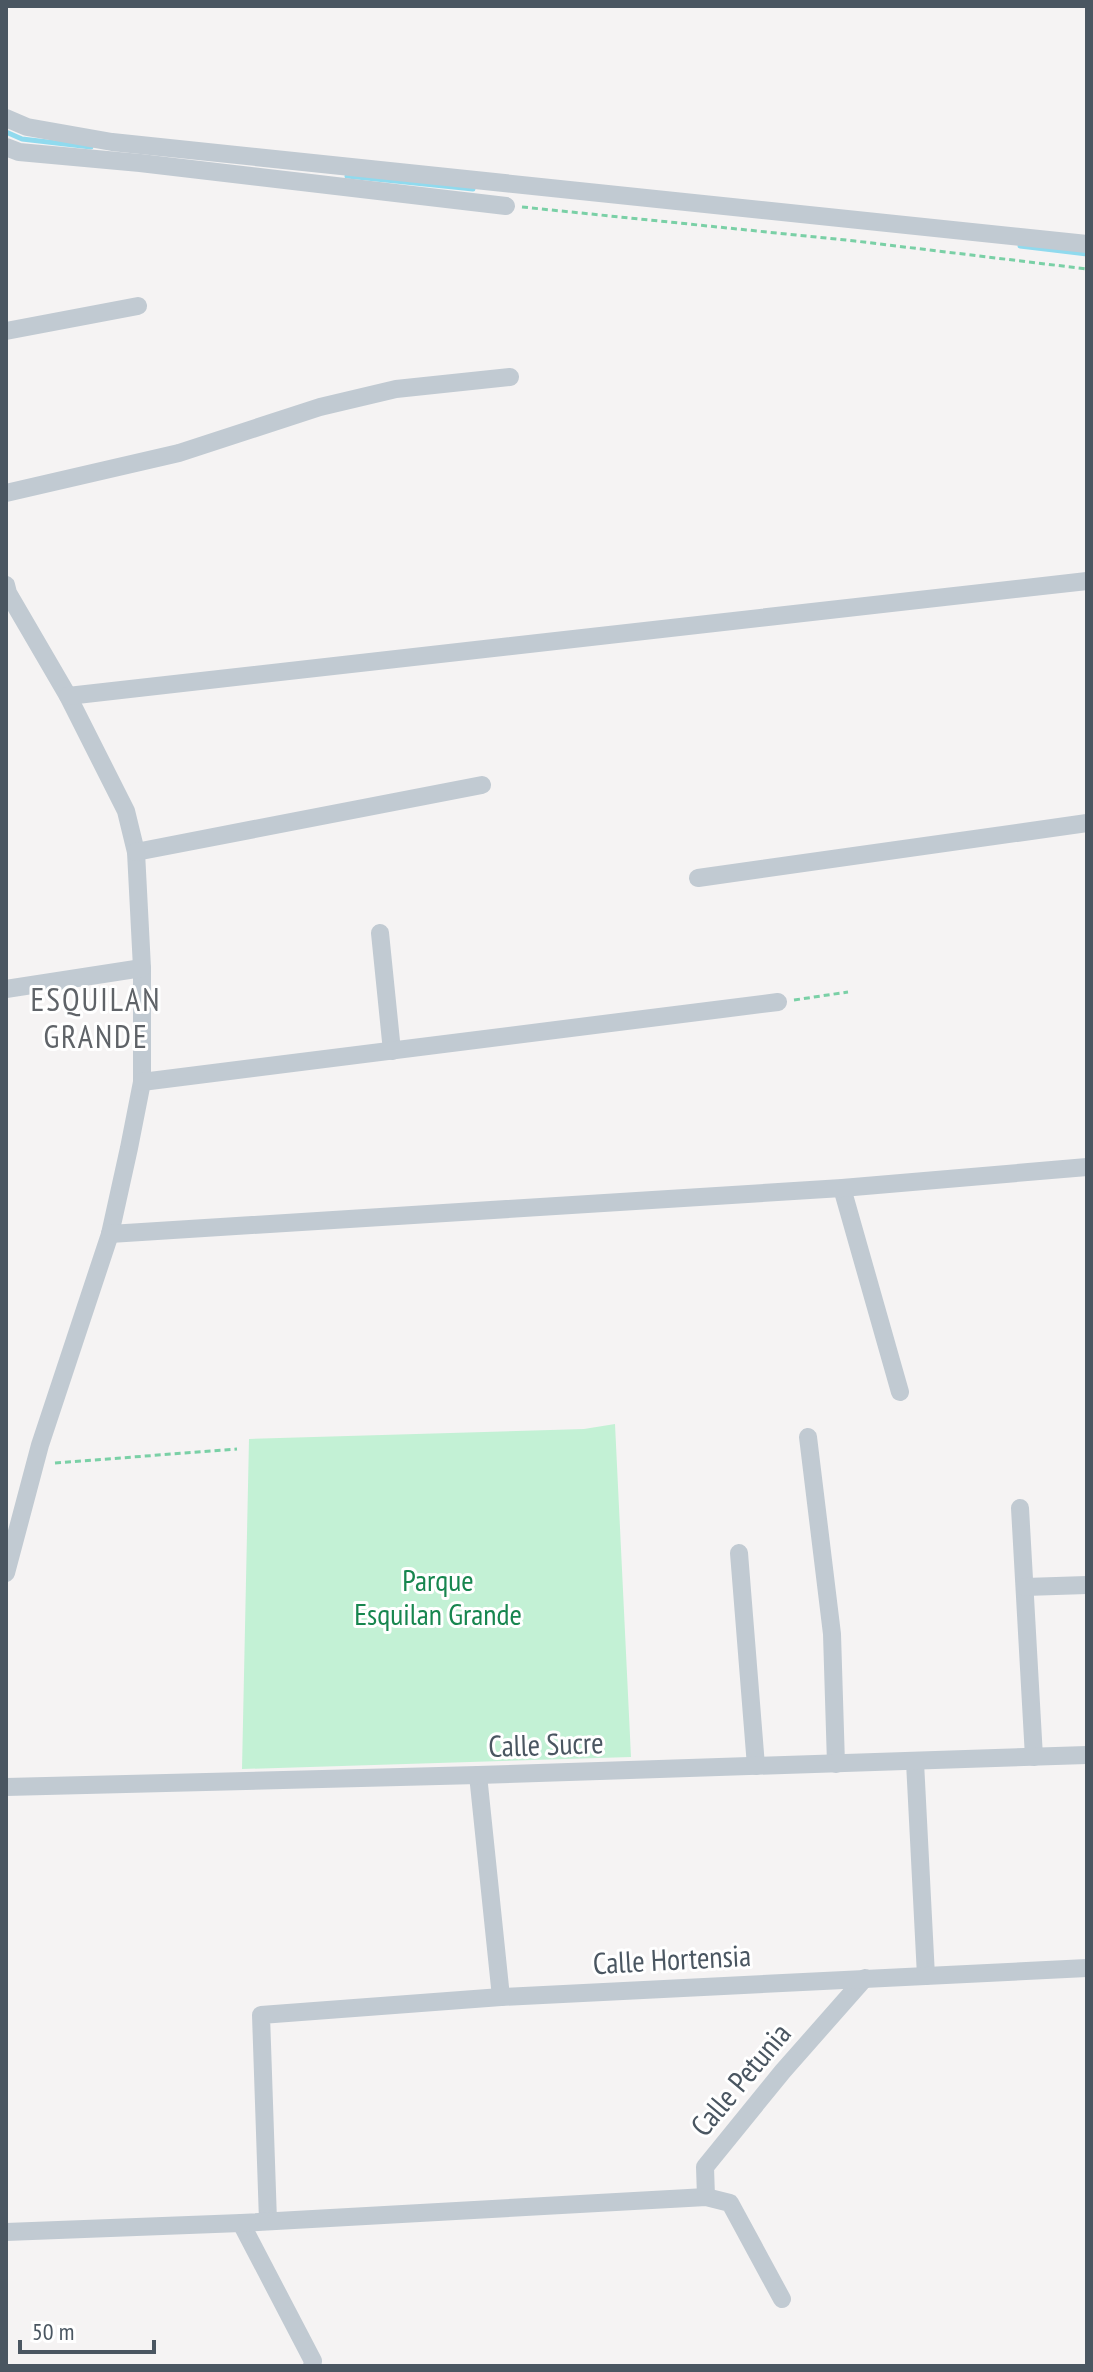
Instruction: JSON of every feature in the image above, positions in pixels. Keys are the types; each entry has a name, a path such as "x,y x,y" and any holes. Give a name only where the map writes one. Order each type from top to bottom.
{"street":[{"path":"6,118 27,127 112,142 1087,244"},
{"path":"6,147 19,152 140,163 506,206"},
{"path":"6,331 138,306"},
{"path":"6,493 179,453 320,407 396,389 510,377"},
{"path":"68,696 1087,581"},
{"path":"6,585 68,696 126,811 136,852 142,968 142,1082 110,1234 35,1464 6,1573"},
{"path":"136,852 482,785"},
{"path":"698,878 1087,823"},
{"path":"380,933 392,1051"},
{"path":"6,989 142,968"},
{"path":"142,1082 778,1002"},
{"path":"110,1234 842,1188 1087,1167"},
{"path":"842,1188 900,1392"},
{"path":"808,1437 832,1634 836,1764"},
{"path":"1020,1508 1034,1757"},
{"path":"739,1553 756,1766"},
{"path":"1025,1587 1087,1585"},
{"name":"Calle Sucre","path":"6,1787 1087,1755"},
{"path":"915,1762 926,1976"},
{"path":"478,1775 501,1997"},
{"name":"Calle Hortensia","path":"268,2221 261,2015 501,1997 1087,1968"},
{"name":"Calle Petunia","path":"706,2197 705,2167 783,2071 865,1978"},
{"path":"6,2232 241,2223 706,2197 730,2203 782,2299"},
{"path":"241,2223 313,2361 312,2366"}],"path":[{"path":"506,206 715,225 1087,269"},
{"path":"778,1002 848,992"},
{"path":"35,1464 237,1449"}],"green space":[{"name":"Parque Esquilan Grande","path":"615,1424 631,1757 242,1769 249,1439 584,1429"}],"waterway":[{"path":"6,132 22,139 91,147"},
{"path":"347,176 473,189"},
{"path":"1020,246 1087,254"}],"district":[{"name":"ESQUILAN GRANDE","path":"96,1018"}]}
